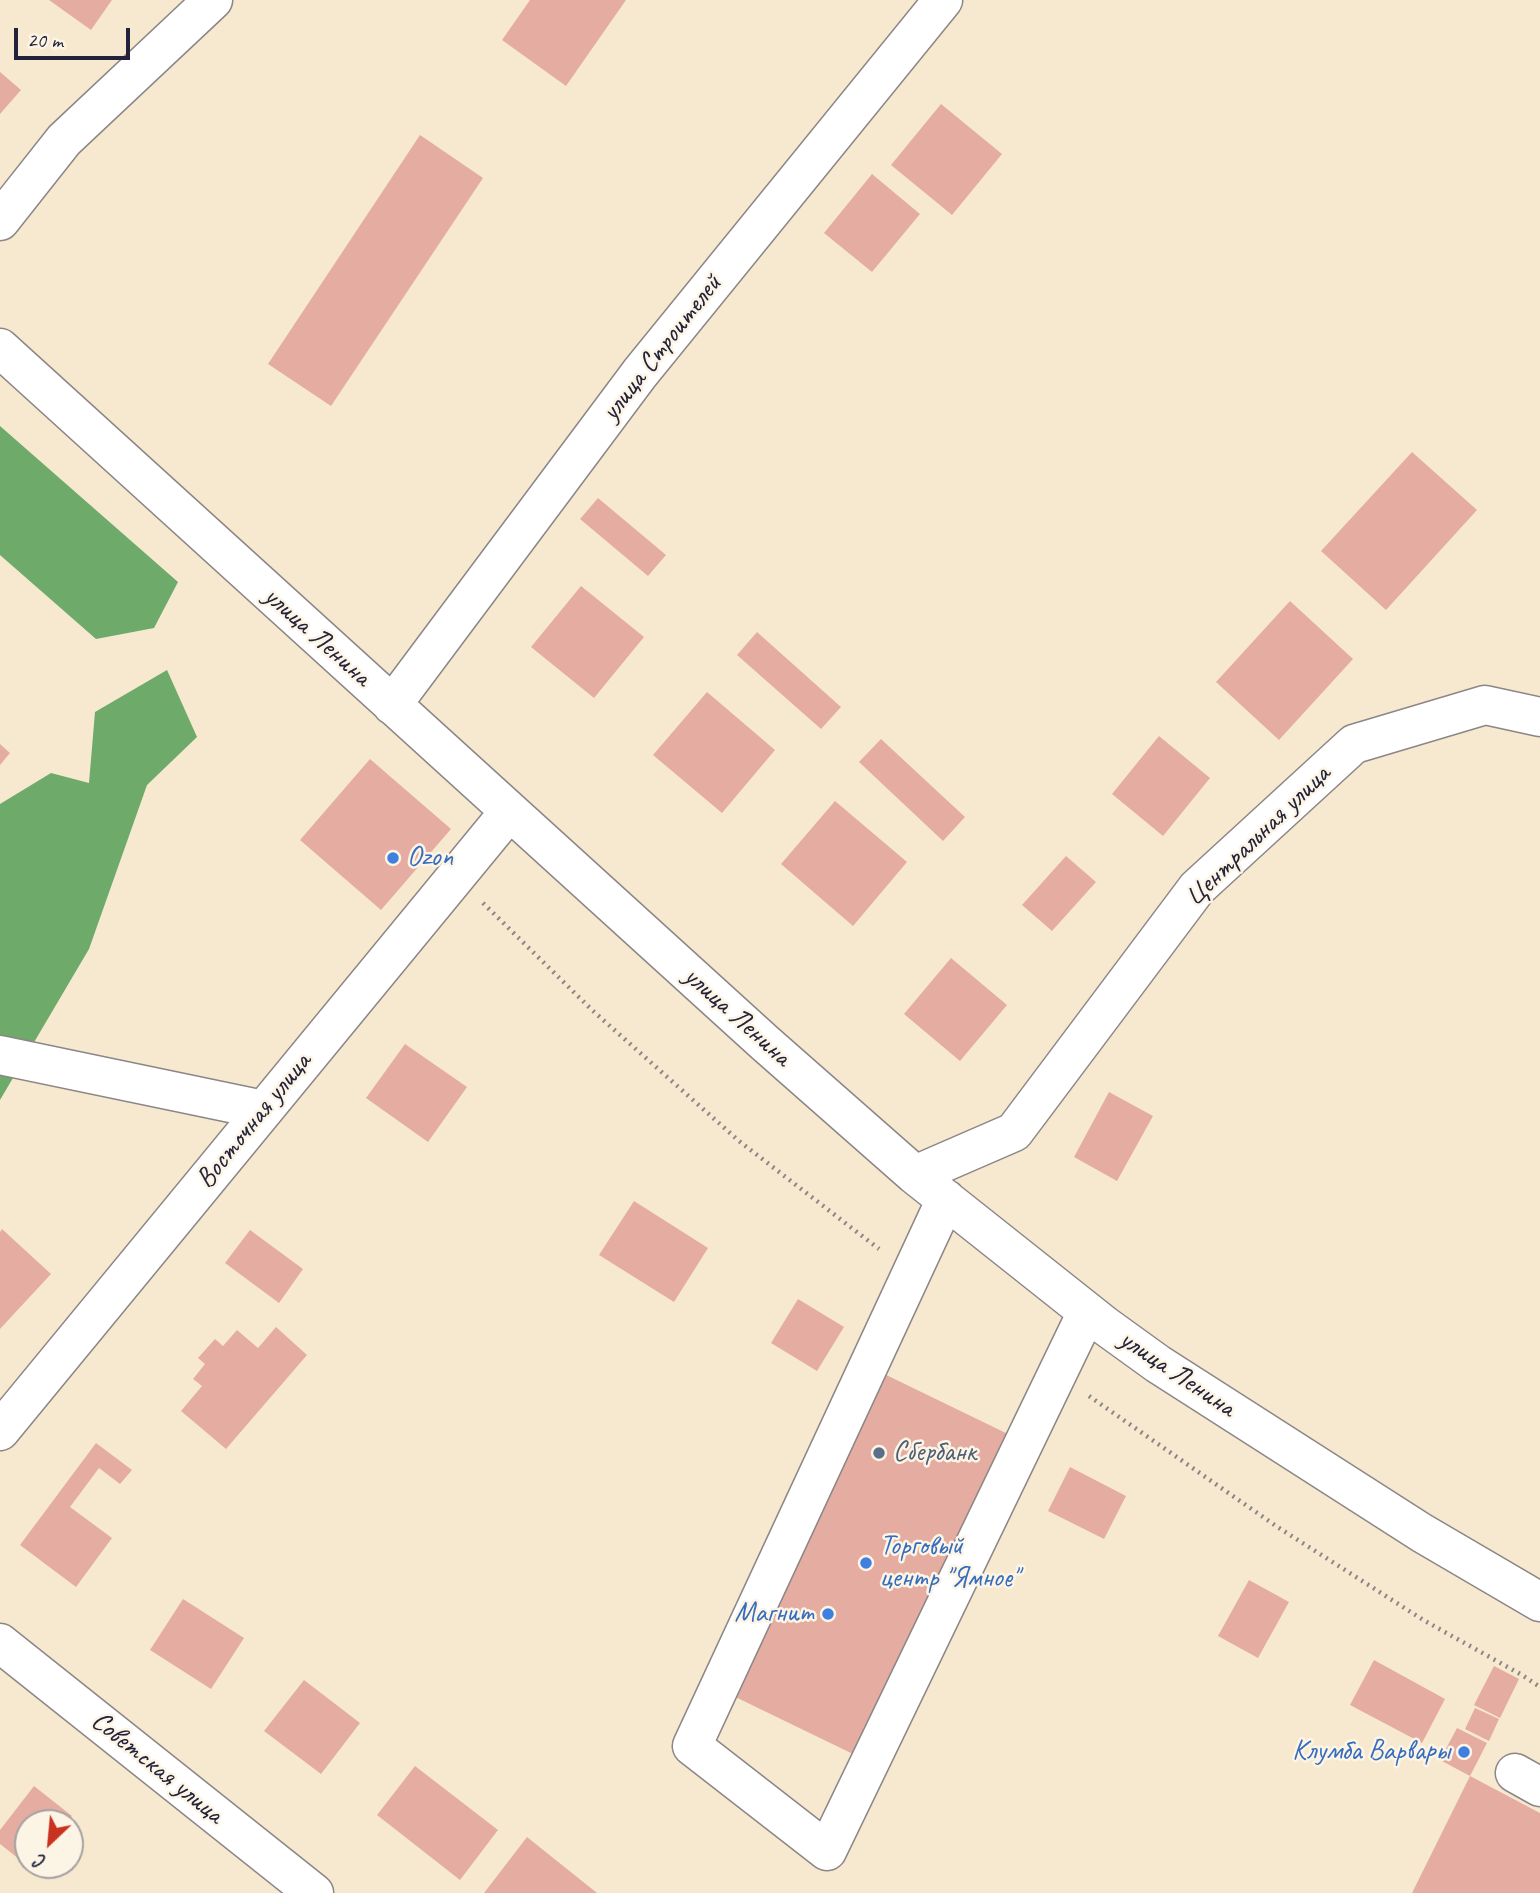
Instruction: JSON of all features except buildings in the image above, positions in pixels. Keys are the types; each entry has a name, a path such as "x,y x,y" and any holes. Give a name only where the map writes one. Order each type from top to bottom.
{"street":[{"path":"0,222 64,140 213,0"},
{"name":"улица Строителей","path":"392,705 639,373 943,0"},
{"name":"улица Ленина","path":"0,348 509,812 915,1175 1087,1312 1170,1371 1422,1533 1540,1602"},
{"name":"Центральная улица","path":"915,1175 1014,1132 1197,888 1354,744 1485,705 1540,717"},
{"name":"Восточная улица","path":"0,1431 509,812"},
{"path":"0,1055 264,1110"},
{"path":"946,1199 692,1746 827,1851 1087,1312"},
{"name":"Советская улица","path":"0,1643 314,1893"}],"path":[{"path":"482,902 592,1010 739,1141 887,1255"},
{"path":"1083,1392 1276,1526 1425,1621 1540,1687"}],"green space":[{"path":"0,426 178,582 154,628 96,639 0,555"},
{"path":"167,670 197,737 147,785 89,949 0,1100 0,804 51,773 89,783 95,712"}],"place":[{"name":"Ozon","path":"393,858"},
{"name":"Сбербанк","path":"879,1453"},
{"name":"Торговый центр \"Ямное\"","path":"866,1563"},
{"name":"Магнит","path":"828,1614"},
{"name":"Клумба Варвары","path":"1464,1752"}]}
